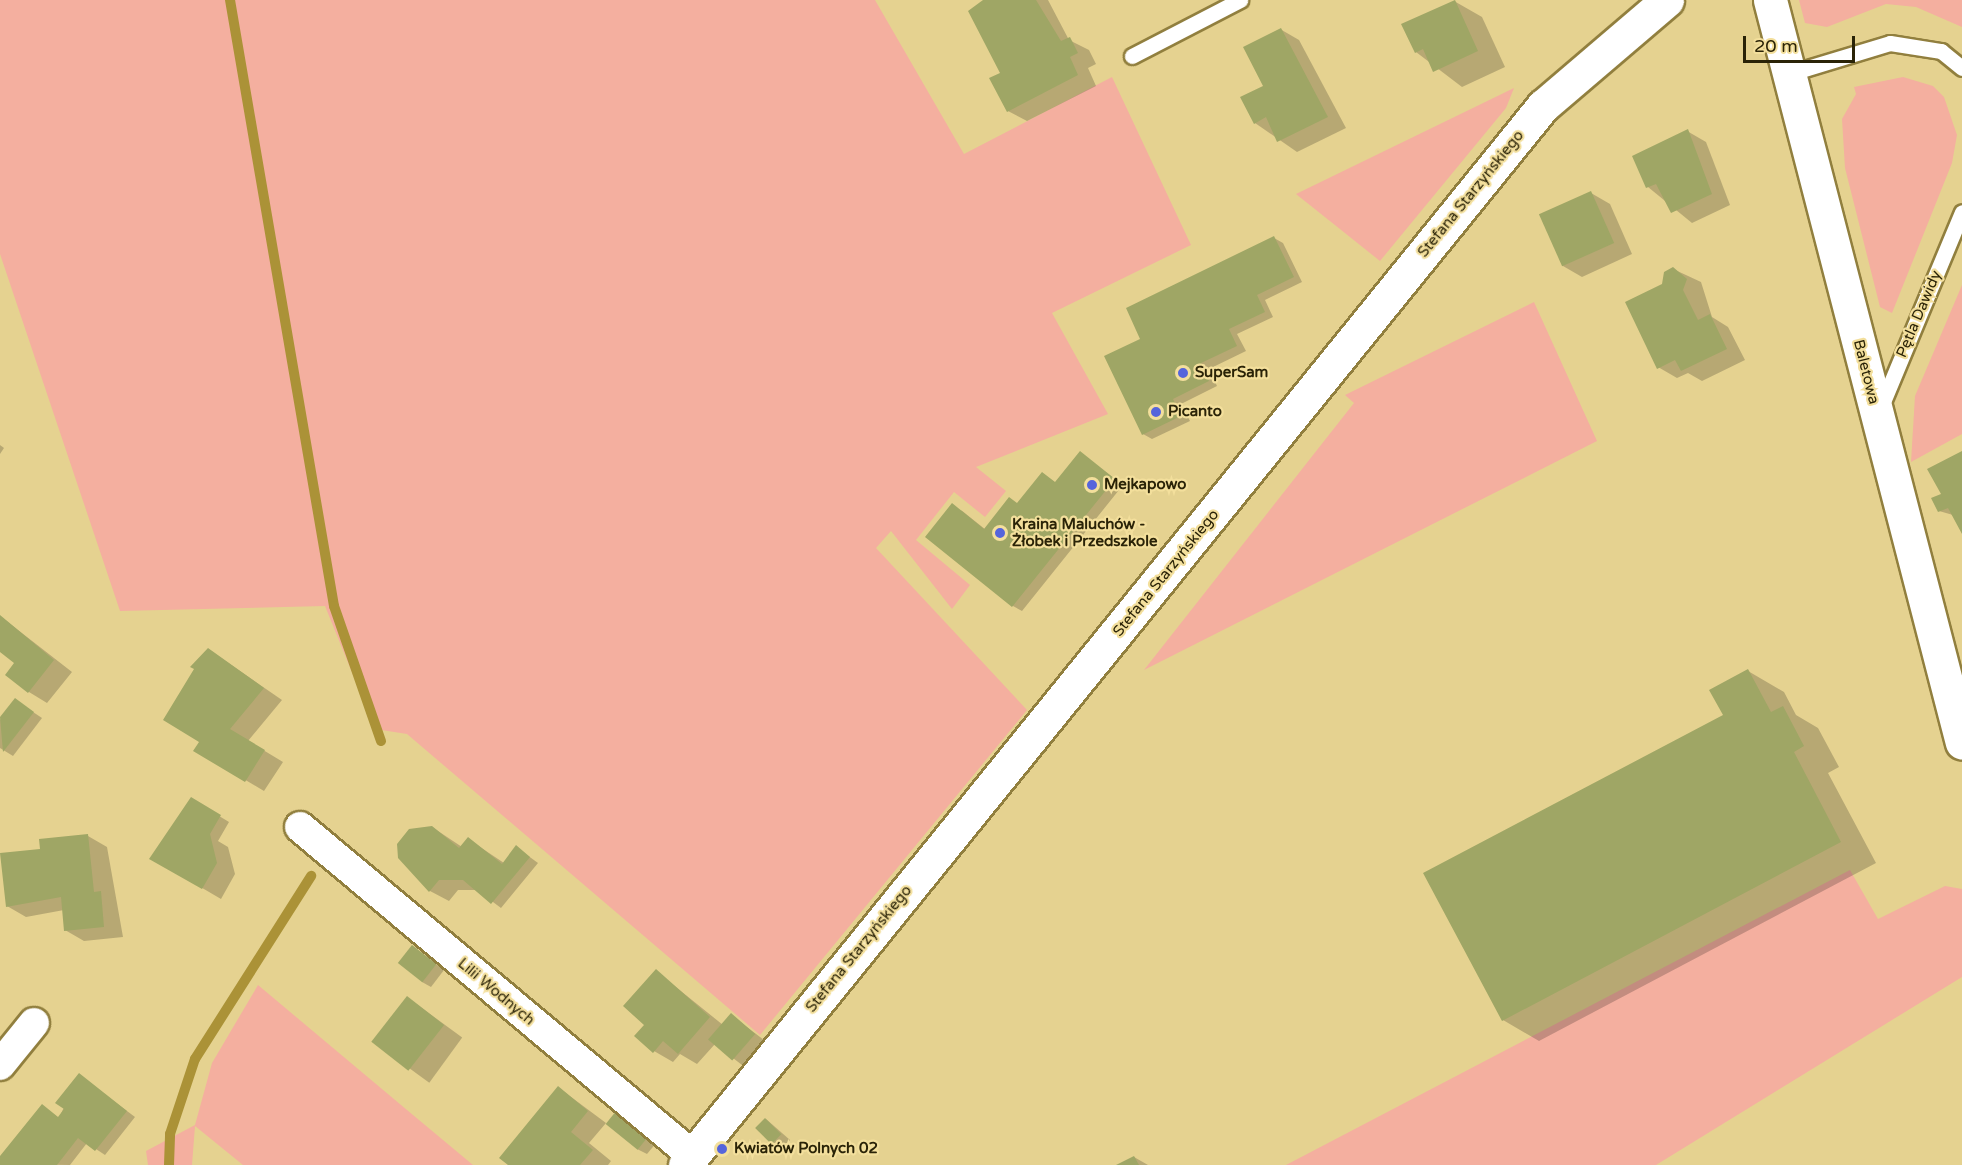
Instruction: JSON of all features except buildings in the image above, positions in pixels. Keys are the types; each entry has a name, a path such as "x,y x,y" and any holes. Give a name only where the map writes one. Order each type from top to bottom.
{"street":[{"name":"Stefana Starzyńskiego","path":"689,1160 1543,106 1667,0"},
{"name":"Baletowa","path":"1770,0 1791,73 1962,743"},
{"name":"Lilii Wodnych","path":"300,827 689,1160"},
{"path":"0,1065 34,1023"}],"lane":[{"path":"1132,56 1240,0"},
{"path":"1791,73 1890,43 1941,51 1962,68"},
{"name":"Pętla Dawidy","path":"1877,417 1962,212"}],"shaded area":[{"path":"0,0 875,0 964,154 1112,77 1191,245 1052,313 1108,414 976,467 1006,491 985,517 954,492 916,540 970,585 952,609 891,531 876,548 1027,710 760,1035 407,734 375,729 325,606 120,611 0,254"},
{"path":"1799,0 1962,0 1962,27 1916,7 1886,4 1827,27 1805,23"},
{"path":"1903,77 1933,86 1944,97 1957,135 1952,163 1892,313 1880,307 1845,168 1842,119 1856,94 1854,87"},
{"path":"1514,88 1506,108 1380,261 1296,194"},
{"path":"1962,285 1962,434 1911,462 1915,396"},
{"path":"1534,302 1597,441 1144,670 1354,403 1345,395"},
{"path":"1850,870 1878,919 1945,886 1962,889 1962,977 1656,1165 1286,1165"},
{"path":"258,985 473,1165 243,1165 195,1126 192,1165 148,1165 146,1151 195,1125 212,1063"}],"waterway":[{"path":"230,0 334,606 381,741"},
{"path":"169,1165 170,1134 195,1059 311,876"}],"place":[{"name":"SuperSam","path":"1183,373"},
{"name":"Picanto","path":"1156,412"},
{"name":"Mejkapowo","path":"1092,485"},
{"name":"Kraina Maluchów - Żłobek i Przedszkole","path":"1000,533"},
{"name":"Kwiatów Polnych 02","path":"722,1149"}]}
